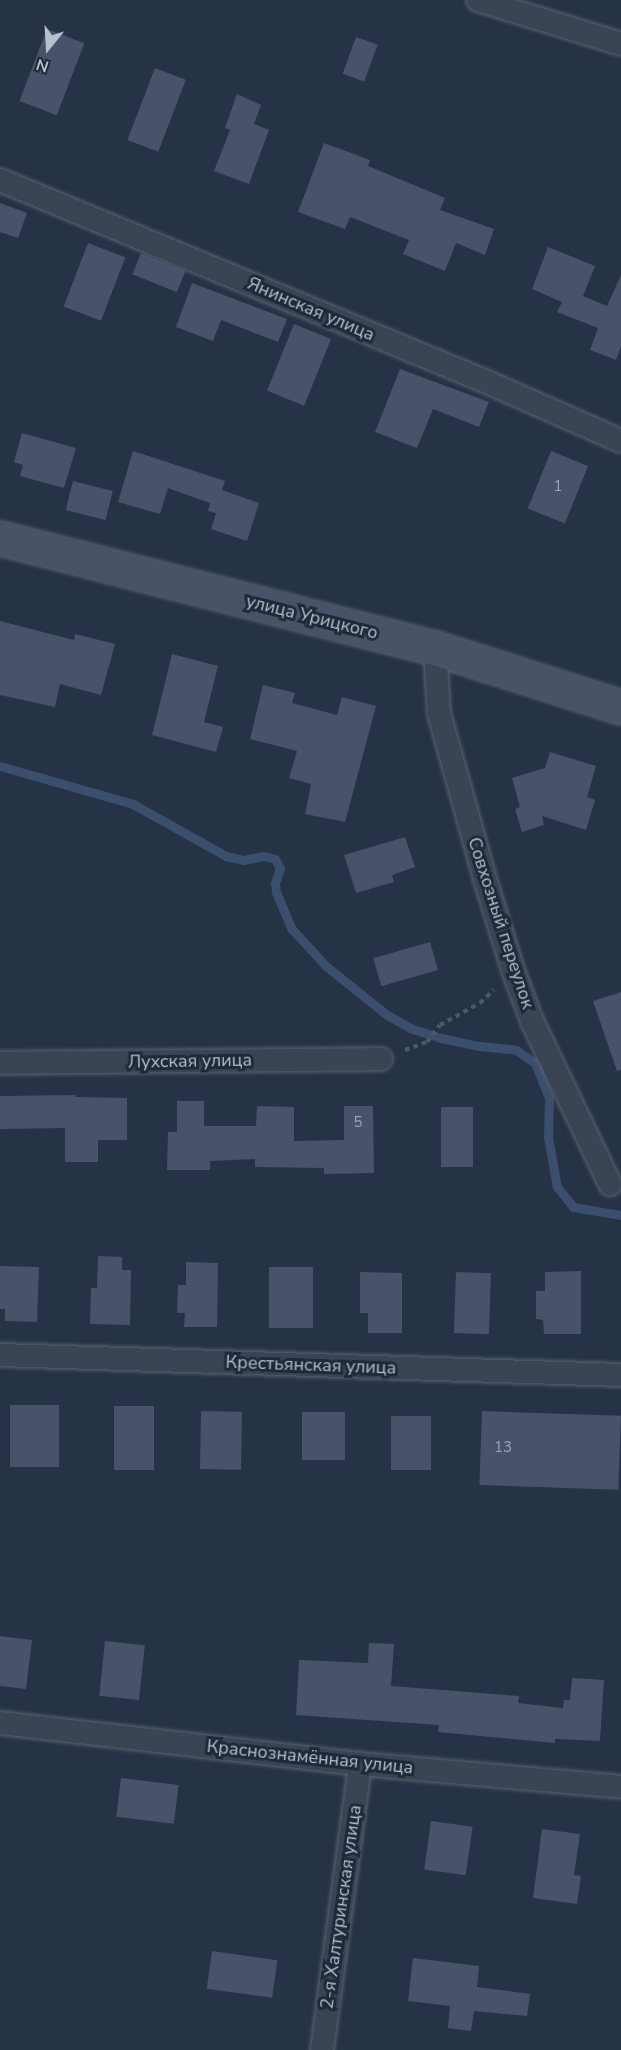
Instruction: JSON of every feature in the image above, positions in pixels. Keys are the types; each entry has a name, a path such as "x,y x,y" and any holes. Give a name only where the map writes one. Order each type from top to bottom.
{"main road":[{"name":"улица Урицкого","path":"0,538 435,648 621,707"}],"street":[{"path":"478,0 621,44"},
{"name":"Янинская улица","path":"0,180 487,382 621,441"},
{"name":"Совхозный переулок","path":"435,648 439,713 513,970 532,1021 610,1184"},
{"name":"Лухская улица","path":"0,1063 381,1059"},
{"name":"Крестьянская улица","path":"0,1355 621,1375"},
{"name":"Краснознамённая улица","path":"0,1723 360,1764 621,1787"},
{"name":"2-я Халтуринская улица","path":"322,2050 360,1764"}],"path":[{"path":"428,1042 440,1025 480,1003 513,970"}],"building":[{"path":"47,29 84,43 57,115 19,101"},
{"path":"356,37 378,45 364,82 343,74"},
{"path":"155,68 186,80 158,152 127,140"},
{"path":"237,94 261,105 254,124 269,130 249,184 214,171 230,130 225,128"},
{"path":"324,143 370,160 368,166 445,198 440,210 494,229 485,255 456,243 445,271 403,254 409,240 350,217 345,229 298,212"},
{"path":"0,203 27,213 18,238 0,232"},
{"path":"88,243 125,257 101,321 64,306"},
{"path":"548,247 595,266 583,296 607,306 621,275 621,346 616,360 590,350 598,328 557,312 562,302 532,289"},
{"path":"141,253 186,271 177,292 132,274"},
{"path":"192,283 287,319 278,342 221,320 213,341 176,327"},
{"path":"294,324 331,339 304,406 267,391"},
{"path":"400,369 489,402 479,427 433,409 417,448 375,432"},
{"path":"22,433 76,448 64,488 20,476 23,465 14,462"},
{"path":"133,451 225,481 222,490 259,503 247,541 211,529 216,513 208,511 210,503 168,488 160,514 118,502"},
{"path":"551,451 588,466 565,523 528,508"},
{"path":"73,481 113,491 106,520 66,510"},
{"path":"0,621 74,640 75,634 115,644 101,695 60,684 55,707 0,695"},
{"path":"172,654 218,666 204,722 223,727 216,752 152,735"},
{"path":"263,685 295,693 292,703 337,715 342,697 376,706 345,822 305,814 311,784 289,778 297,751 250,739"},
{"path":"550,752 596,766 587,797 595,800 586,830 542,816 544,825 522,832 515,809 520,807 512,778 545,768"},
{"path":"405,837 415,867 392,875 394,882 356,893 344,855"},
{"path":"430,942 438,970 381,986 373,958"},
{"path":"621,992 621,1070 617,1071 593,1001"},
{"path":"76,1095 75,1097 127,1098 127,1140 98,1140 98,1162 65,1162 65,1128 0,1129 0,1096"},
{"path":"177,1101 204,1101 204,1126 256,1126 257,1106 294,1107 294,1141 344,1140 344,1106 373,1106 374,1173 324,1174 324,1168 255,1167 255,1159 210,1161 210,1170 167,1170 168,1132 177,1132"},
{"path":"441,1107 473,1107 473,1167 441,1167"},
{"path":"98,1256 122,1257 122,1270 131,1270 130,1325 90,1324 91,1288 97,1288"},
{"path":"186,1262 218,1263 217,1327 184,1327 185,1313 177,1313 178,1285 186,1285"},
{"path":"0,1266 39,1267 37,1322 5,1321 5,1309 0,1309"},
{"path":"269,1267 313,1267 313,1328 269,1328"},
{"path":"581,1271 581,1334 544,1334 543,1320 536,1319 536,1291 545,1291 545,1272"},
{"path":"360,1272 402,1273 402,1333 368,1333 368,1313 360,1313"},
{"path":"456,1272 491,1273 489,1334 454,1333"},
{"path":"10,1405 59,1405 59,1467 10,1467"},
{"path":"114,1406 154,1406 154,1470 114,1470"},
{"path":"201,1411 242,1412 241,1470 200,1469"},
{"path":"482,1411 621,1416 618,1490 479,1485"},
{"path":"302,1412 345,1412 345,1460 302,1460"},
{"path":"391,1416 431,1416 431,1470 391,1470"},
{"path":"0,1636 32,1640 26,1689 0,1686"},
{"path":"105,1641 145,1645 139,1700 99,1696"},
{"path":"369,1643 394,1644 391,1686 519,1696 518,1703 563,1708 564,1700 570,1700 572,1678 604,1680 600,1741 555,1739 555,1743 438,1732 439,1725 296,1715 299,1660 368,1663"},
{"path":"121,1778 179,1785 174,1824 116,1817"},
{"path":"431,1821 473,1827 466,1875 424,1870"},
{"path":"542,1829 580,1834 574,1875 581,1876 577,1904 533,1898"},
{"path":"212,1951 277,1960 272,1998 207,1989"},
{"path":"413,1958 479,1966 477,1987 530,1994 527,2016 474,2011 471,2031 448,2028 450,2006 408,2001"}],"waterway":[{"path":"0,766 133,804 226,856 243,860 264,856 275,859 280,868 275,883 276,892 291,928 326,966 387,1015 410,1028 441,1038 516,1050 535,1063 549,1097 548,1137 557,1187 573,1207 621,1215"}]}
